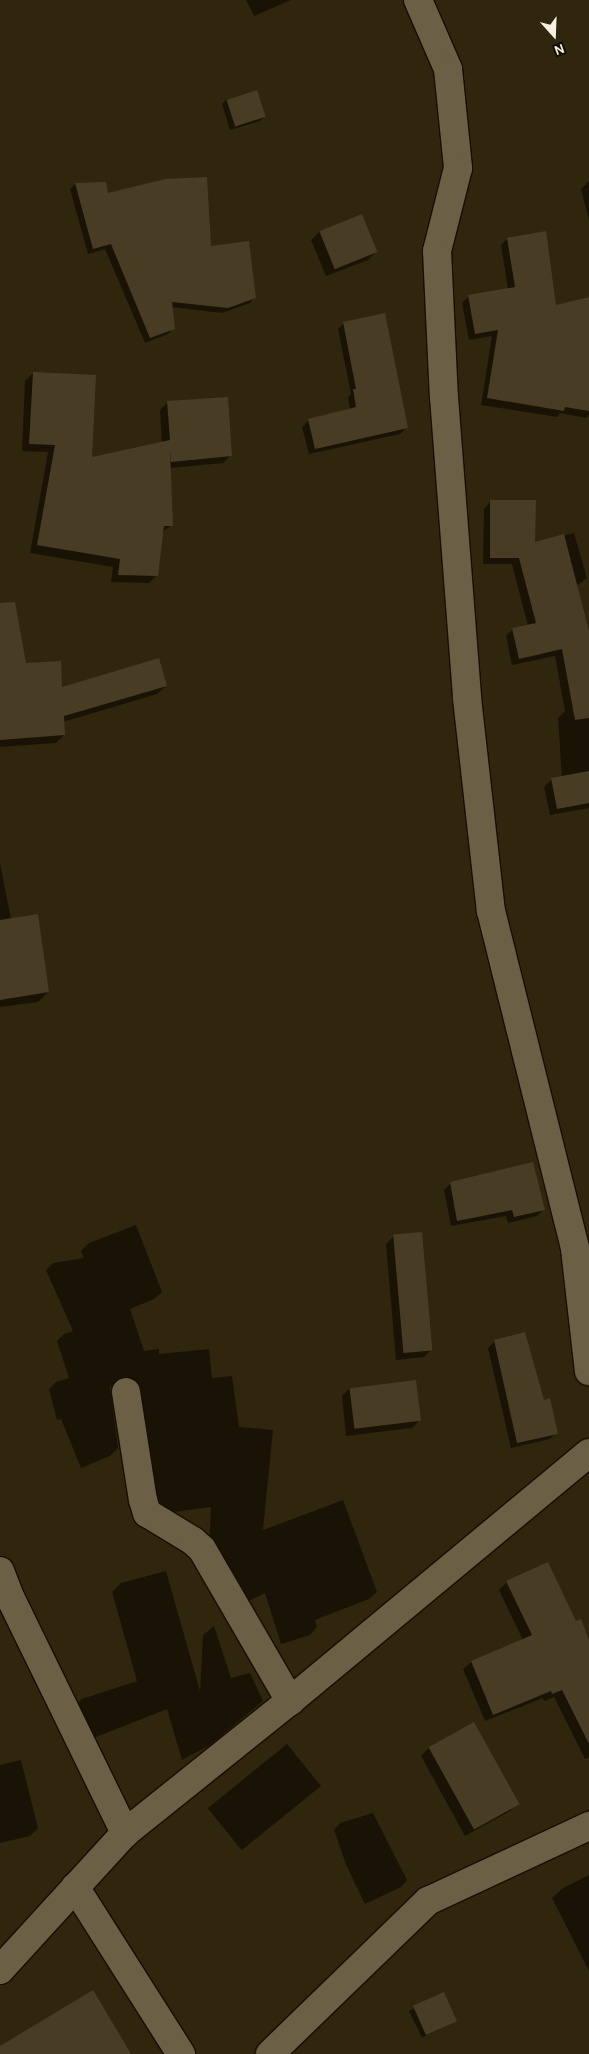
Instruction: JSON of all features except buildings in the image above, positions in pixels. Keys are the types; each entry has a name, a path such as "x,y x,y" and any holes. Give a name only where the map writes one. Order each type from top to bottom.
{"street":[{"path":"418,0 448,69 458,168 437,251 444,397 467,698 491,911 575,1249 589,1371"},
{"path":"126,1392 143,1500 147,1512 193,1541 202,1549 290,1701"},
{"path":"0,1970 125,1833 290,1701 589,1453"},
{"path":"0,1571 10,1597 125,1833"},
{"path":"270,2054 428,1902 589,1826"},
{"path":"74,1887 181,2054"}]}
